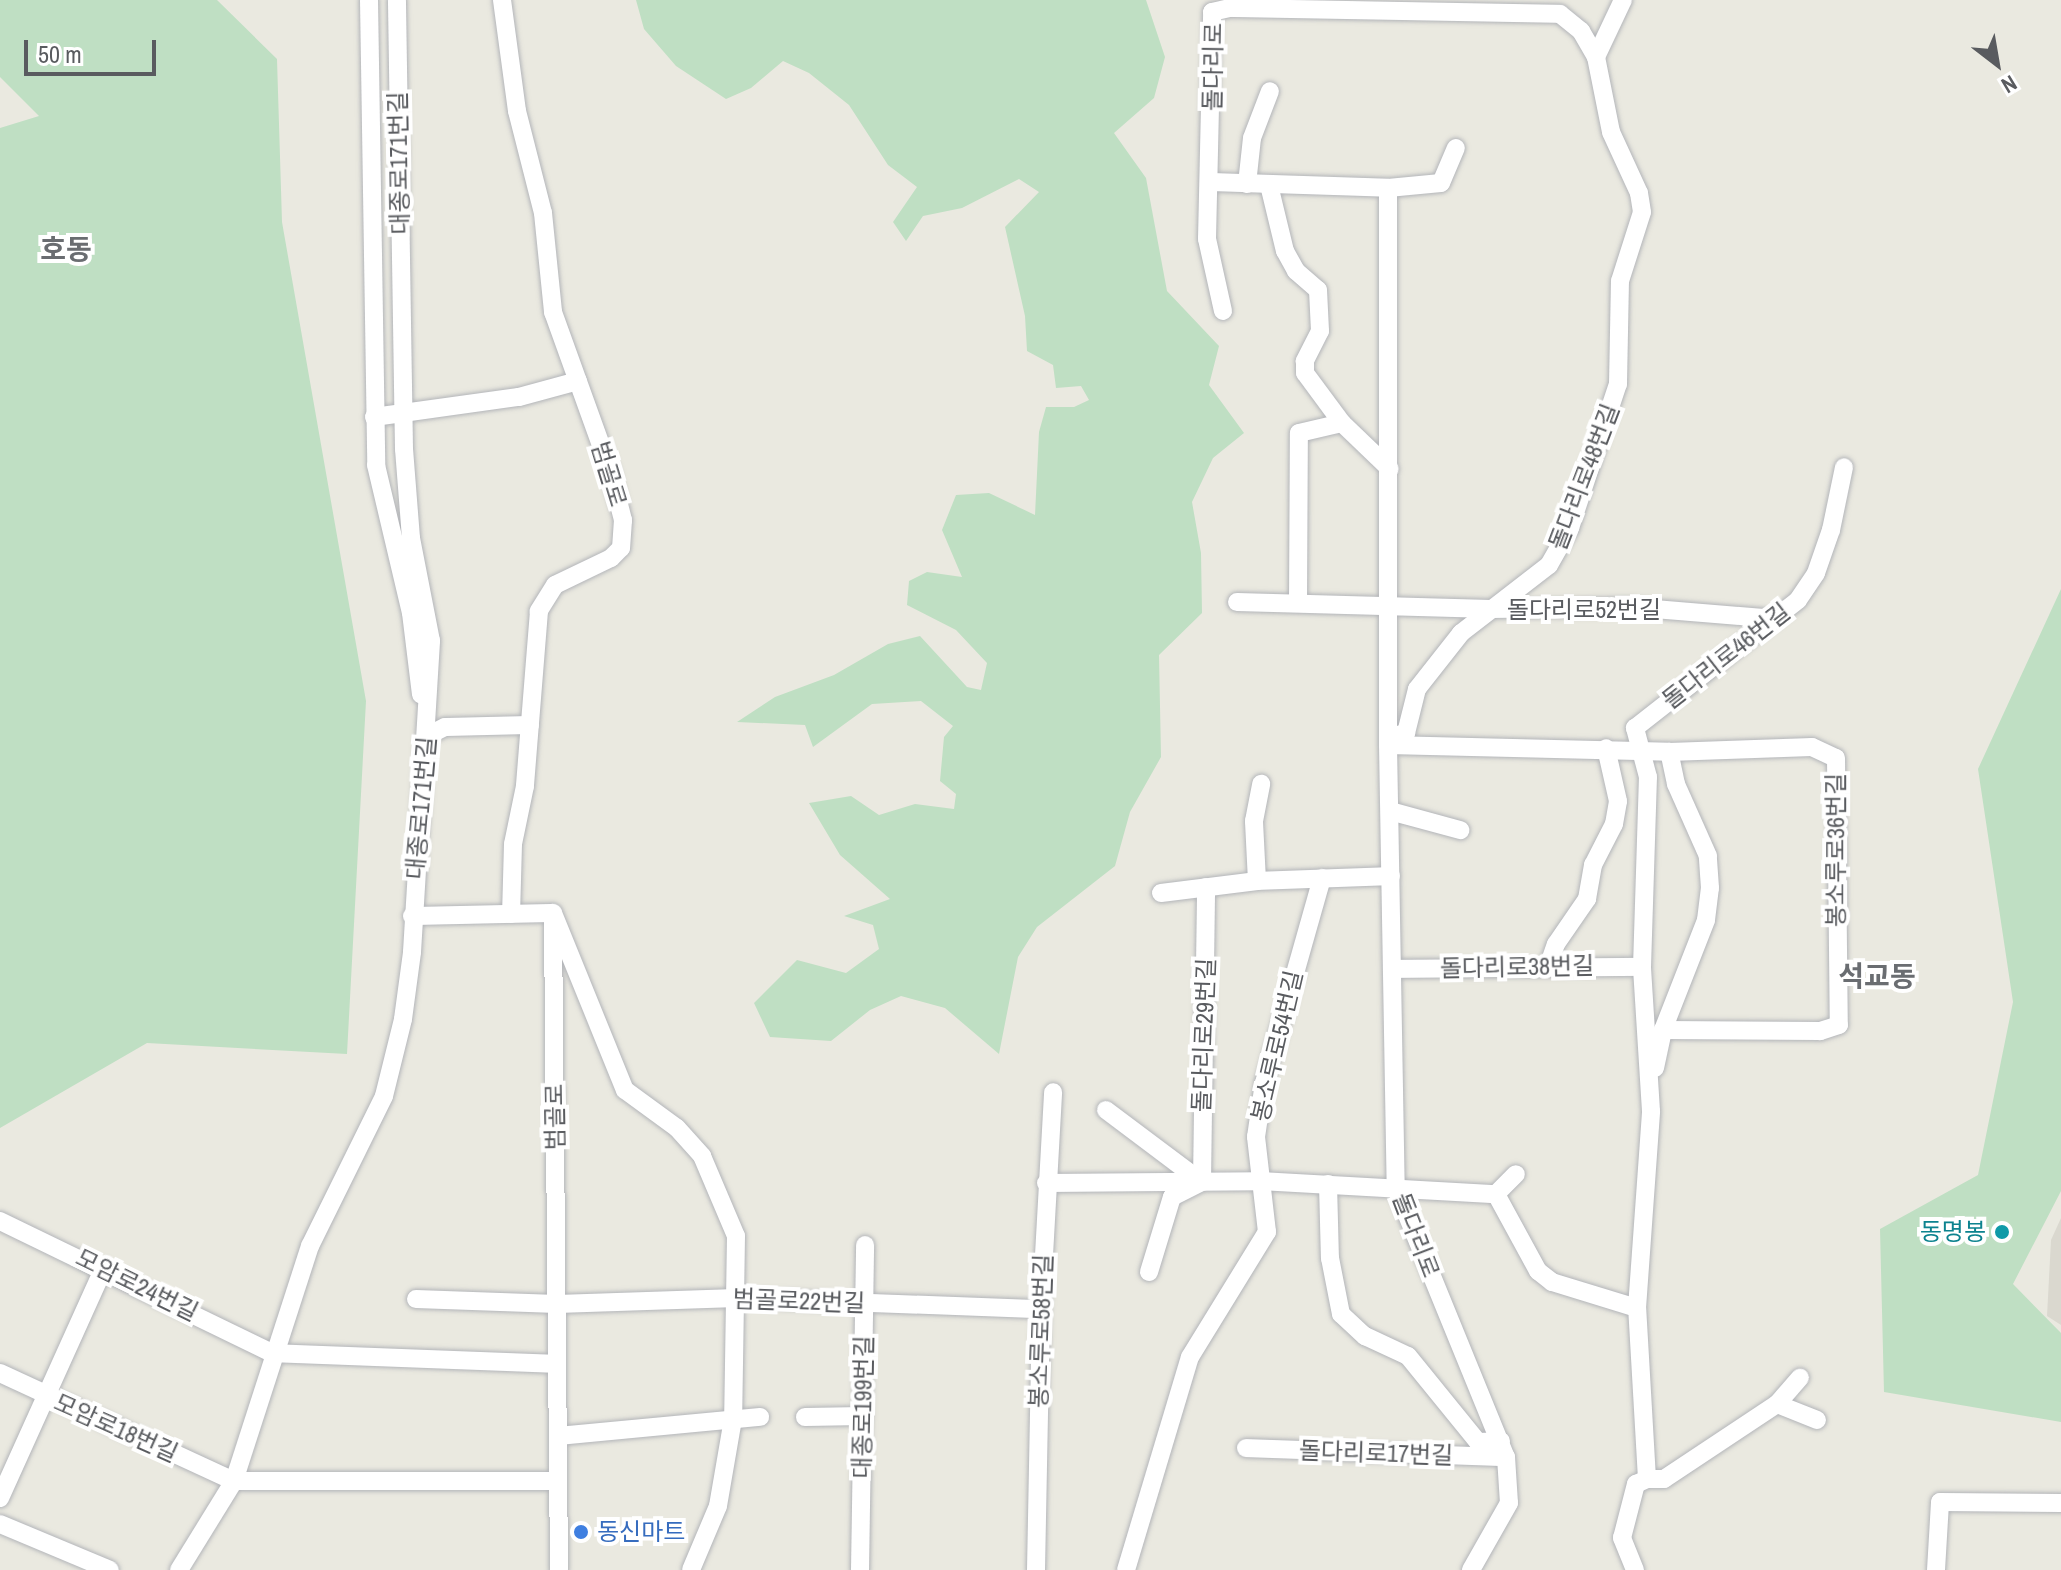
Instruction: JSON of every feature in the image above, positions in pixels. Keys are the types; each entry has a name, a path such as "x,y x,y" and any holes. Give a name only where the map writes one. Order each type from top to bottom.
{"street":[{"path":"369,0 376,465 411,613 427,736 445,727 530,725"},
{"name":"대종로171번길","path":"179,1570 234,1481 272,1353 310,1246 384,1096 403,1019 427,736 431,641 411,538 403,413 397,0"},
{"name":"범골로","path":"502,0 517,111 543,213 549,292 611,473 622,535 611,558 544,595 513,844 511,914"},
{"path":"1596,57 1623,0"},
{"name":"돌다리로48번길","path":"1388,742 1406,733 1417,689 1431,667 1491,609 1549,565 1570,528 1618,384 1620,281 1642,212 1639,193 1611,132 1596,57 1581,31 1561,7"},
{"name":"돌다리로","path":"1223,311 1207,239 1211,182 1212,12 1230,8 1561,7"},
{"name":"돌다리로","path":"1247,184 1252,138 1270,91"},
{"path":"1211,182 1388,188 1441,183 1456,148"},
{"path":"1269,185 1285,251 1296,271 1318,290 1320,331 1305,361 1305,373 1342,423 1390,469"},
{"name":"돌다리로","path":"1388,188 1392,605 1388,742 1396,1188 1504,1449 1509,1503 1471,1570"},
{"path":"374,417 519,397 578,381"},
{"path":"1298,603 1299,433 1342,423"},
{"name":"돌다리로46번길","path":"1640,750 1635,728 1798,600 1816,573 1844,467"},
{"path":"1237,602 1392,605"},
{"name":"돌다리로52번길","path":"1392,605 1491,609 1630,607 1776,619"},
{"path":"1388,742 1669,752 1676,784 1708,856 1710,888 1706,920 1663,1030 1651,1078"},
{"name":"봉소루로36번길","path":"1663,1030 1820,1031 1839,1025 1836,758 1812,747 1669,752"},
{"path":"1549,964 1556,944 1587,899 1593,865 1614,824 1618,801 1606,748"},
{"path":"1640,750 1648,777 1642,967 1651,1078 1637,1308 1647,1479"},
{"path":"1257,881 1254,821 1261,784"},
{"path":"1390,811 1460,830"},
{"path":"1161,893 1257,881 1391,876"},
{"name":"봉소루로54번길","path":"1126,1570 1190,1357 1267,1232 1256,1137 1264,1083 1322,878"},
{"name":"돌다리로29번길","path":"1202,1182 1206,887"},
{"path":"412,916 553,913 625,1090 677,1128 702,1156 736,1236 737,1298 733,1419 718,1506 691,1570"},
{"name":"범골로","path":"553,913 559,1570"},
{"name":"돌다리로38번길","path":"1392,969 1549,964 1642,967"},
{"name":"봉소루로58번길","path":"1036,1570 1041,1309 1053,1092"},
{"path":"1106,1110 1202,1182"},
{"path":"1046,1183 1260,1181 1496,1194 1516,1174"},
{"path":"1149,1272 1172,1197 1202,1182"},
{"path":"1328,1184 1330,1258 1341,1314 1365,1336 1408,1356 1478,1442 1504,1449"},
{"path":"1496,1194 1538,1271 1552,1282 1637,1308"},
{"name":"모암로24번길","path":"0,1221 104,1268 272,1353"},
{"name":"대종로199번길","path":"860,1570 865,1245"},
{"path":"0,1498 104,1268"},
{"name":"범골로22번길","path":"416,1299 557,1304 737,1298 1041,1309"},
{"path":"272,1353 557,1364"},
{"name":"모암로18번길","path":"0,1373 234,1481"},
{"path":"1635,1570 1622,1538 1636,1484 1647,1479 1664,1479 1777,1404 1800,1378"},
{"path":"1777,1404 1817,1420"},
{"path":"805,1417 863,1416"},
{"path":"558,1436 760,1417"},
{"name":"돌다리로17번길","path":"1246,1448 1504,1449"},
{"path":"234,1481 558,1481"},
{"path":"1936,1570 1940,1502 2061,1503"},
{"path":"0,1524 110,1570"}],"shaded area":[{"path":"2061,1218 2061,1325 2047,1316 2051,1240"}],"green space":[{"path":"0,0 217,0 277,59 282,222 366,701 347,1054 147,1043 0,1128 0,128 39,116 0,77"},
{"path":"636,0 1146,0 1165,57 1154,98 1114,133 1146,178 1167,291 1219,346 1209,385 1244,433 1213,458 1192,502 1201,553 1202,613 1159,655 1161,757 1130,812 1115,866 1037,927 1018,957 999,1054 945,1008 901,996 870,1010 831,1041 770,1037 754,1003 797,960 846,973 879,949 873,925 844,916 890,899 840,855 809,803 851,796 879,815 915,804 954,809 956,794 940,781 944,737 953,726 921,701 872,704 813,747 805,725 737,722 775,697 834,675 888,644 920,636 967,687 981,690 987,663 956,630 907,605 909,581 927,572 962,577 942,530 956,495 989,493 1035,515 1039,432 1046,407 1074,407 1089,400 1081,386 1056,388 1053,365 1027,351 1025,316 1005,227 1039,192 1019,179 962,208 923,216 906,241 893,222 917,187 888,165 849,105 809,73 783,61 751,88 726,99 676,66 644,29"},
{"path":"2061,589 2061,1191 2013,1284 2061,1333 2061,1422 1884,1392 1880,1229 1978,1175 2013,1002 1978,769"}],"place":[{"name":"동명봉","path":"2002,1232"},
{"name":"동신마트","path":"581,1532"}],"district":[{"name":"호동","path":"66,249"},
{"name":"석교동","path":"1877,976"}]}
